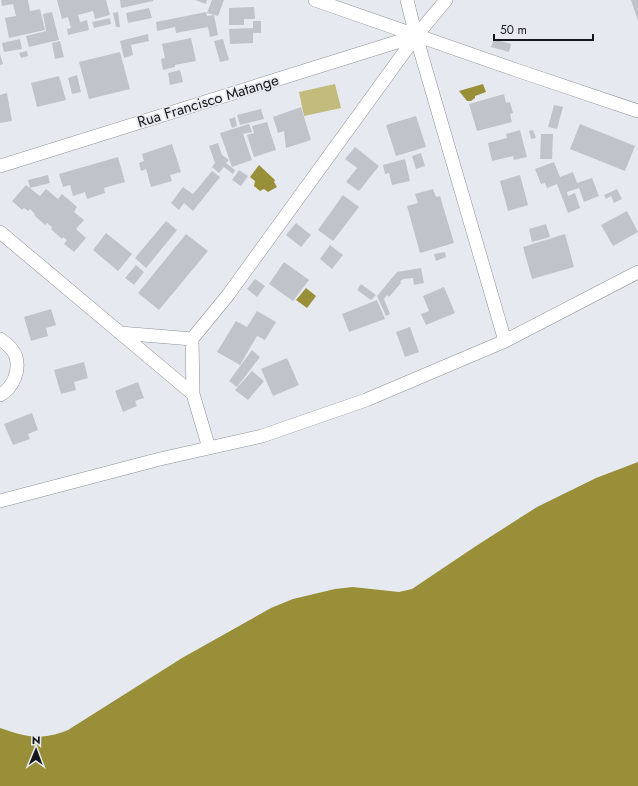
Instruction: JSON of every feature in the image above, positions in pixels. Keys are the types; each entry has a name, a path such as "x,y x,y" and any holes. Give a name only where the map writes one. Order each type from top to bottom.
{"street":[{"path":"315,0 416,36 638,111"},
{"path":"407,0 416,36 505,341"},
{"path":"209,448 193,394 192,339 228,295 416,36 446,0"},
{"name":"Rua Francisco Matange","path":"0,166 416,36"},
{"path":"0,232 193,394"},
{"path":"0,501 160,459 262,436 366,400 505,341 638,272"},
{"path":"120,333 192,339"},
{"path":"0,338 7,343 16,357 16,377 4,393 0,395"}],"shaded area":[{"path":"335,84 341,108 304,116 299,92"},
{"path":"483,84 486,92 475,96 475,98 471,101 467,101 459,91"},
{"path":"259,165 275,180 274,182 277,187 268,192 264,189 260,191 254,186 255,181 250,177"},
{"path":"306,288 316,296 307,308 296,300"},
{"path":"638,462 638,786 0,786 0,728 18,734 41,737 50,736 68,730 182,658 271,608 293,599 335,589 353,587 399,592 412,589 537,507 596,478"}],"building":[{"path":"1,0 28,0 30,11 40,9 45,30 9,38 5,18 16,16 13,4 2,6"},
{"path":"57,0 106,0 110,15 95,19 93,11 78,15 80,22 87,20 89,30 68,35 67,29 71,28 68,17 62,19"},
{"path":"120,0 153,0 153,1 121,8"},
{"path":"195,0 207,0 206,4"},
{"path":"212,0 224,0 218,16 207,13"},
{"path":"631,0 638,0 638,21"},
{"path":"254,7 255,19 244,19 244,25 229,25 229,8"},
{"path":"149,8 152,18 128,23 126,13"},
{"path":"52,12 59,40 29,47 26,36 46,31 43,14"},
{"path":"118,12 120,27 116,27 113,13"},
{"path":"206,12 207,16 214,15 218,35 210,37 208,27 176,33 175,27 157,31 156,22"},
{"path":"110,18 111,24 94,28 92,22"},
{"path":"253,21 261,21 261,33 253,33"},
{"path":"253,28 253,43 230,44 229,29"},
{"path":"148,34 149,41 131,45 133,55 124,58 120,41"},
{"path":"191,38 196,61 175,65 175,67 163,70 161,59 165,58 162,44"},
{"path":"20,39 22,49 4,52 2,43"},
{"path":"223,39 229,60 220,62 214,41"},
{"path":"494,39 511,44 509,52 491,47"},
{"path":"60,41 64,57 55,59 52,43"},
{"path":"27,51 28,56 21,58 19,53"},
{"path":"120,52 130,89 89,99 79,62"},
{"path":"0,54 3,64 0,65"},
{"path":"180,70 183,82 170,85 168,73"},
{"path":"77,75 81,92 72,94 68,78"},
{"path":"59,76 66,100 37,107 31,83"},
{"path":"7,93 12,121 0,123 0,95"},
{"path":"504,94 506,103 510,102 513,113 510,114 512,122 477,131 469,104"},
{"path":"554,105 563,107 557,129 548,127"},
{"path":"301,107 311,140 286,148 284,131 278,133 273,117"},
{"path":"261,109 264,119 240,125 237,115"},
{"path":"416,116 426,147 396,156 386,125"},
{"path":"235,117 237,126 232,128 229,119"},
{"path":"267,122 276,150 254,157 247,135 254,133 252,126"},
{"path":"249,124 252,132 243,134 252,160 232,167 220,133"},
{"path":"580,124 635,146 625,171 570,149"},
{"path":"520,130 527,157 514,160 513,156 492,161 488,143 507,138 506,134"},
{"path":"533,130 536,138 531,139 529,131"},
{"path":"541,134 553,134 552,159 540,159"},
{"path":"218,143 222,155 229,160 226,163 235,170 233,174 224,167 219,173 212,167 215,163 209,146"},
{"path":"172,144 181,172 170,175 172,181 151,187 146,169 141,171 139,163 144,161 142,154"},
{"path":"355,147 379,166 359,191 346,182 357,168 345,159"},
{"path":"421,153 425,166 416,169 412,156"},
{"path":"118,157 125,182 104,188 105,193 87,199 85,192 73,196 70,185 63,187 59,174"},
{"path":"405,159 410,181 392,185 389,173 385,174 383,165"},
{"path":"554,162 560,177 573,172 577,183 592,178 599,196 584,202 579,188 567,192 568,196 575,193 580,208 568,213 557,184 547,188 545,183 541,184 535,169"},
{"path":"239,170 248,176 241,186 232,180"},
{"path":"212,171 220,177 193,211 184,203 179,210 171,203 183,187 193,194"},
{"path":"48,175 50,183 30,188 28,180"},
{"path":"520,175 528,205 508,211 500,181"},
{"path":"26,185 40,196 46,189 58,199 62,194 77,207 74,212 84,220 76,229 86,238 74,252 64,244 67,240 63,237 62,239 51,229 52,227 47,223 45,225 30,209 28,211 24,208 22,210 12,201"},
{"path":"433,189 436,197 440,196 454,243 420,253 407,206 418,203 415,194"},
{"path":"617,189 622,199 614,203 611,196 606,199 604,195"},
{"path":"343,195 359,207 333,241 318,230"},
{"path":"627,211 638,232 613,246 601,225"},
{"path":"166,221 177,230 146,268 135,258"},
{"path":"296,223 311,235 301,247 286,235"},
{"path":"546,224 550,237 532,242 529,229"},
{"path":"106,233 132,254 118,271 93,250"},
{"path":"186,234 208,251 159,310 138,293"},
{"path":"565,234 574,267 532,279 523,247"},
{"path":"330,245 343,255 332,269 320,259"},
{"path":"445,252 446,257 436,261 434,254"},
{"path":"284,262 309,280 293,301 269,284"},
{"path":"136,265 144,272 134,285 125,278"},
{"path":"421,268 424,283 414,285 413,278 404,279 400,281 401,283 389,297 387,295 384,299 390,314 386,316 377,296 397,272"},
{"path":"255,279 265,286 257,297 247,289"},
{"path":"361,284 376,295 371,300 357,290"},
{"path":"444,287 455,313 426,325 421,314 429,311 423,296"},
{"path":"377,300 385,319 349,332 342,314"},
{"path":"51,309 56,325 46,328 48,336 31,341 24,317"},
{"path":"257,311 276,322 265,340 257,336 240,365 217,352 236,321 247,327"},
{"path":"410,327 419,352 405,357 396,332"},
{"path":"252,350 260,357 237,387 229,381"},
{"path":"287,358 299,385 273,396 261,369"},
{"path":"84,362 88,378 74,382 76,390 61,394 54,370"},
{"path":"252,371 264,381 248,400 235,390"},
{"path":"138,382 144,398 135,401 137,406 123,412 115,391"},
{"path":"32,413 38,430 28,434 30,439 13,445 4,424"}]}
